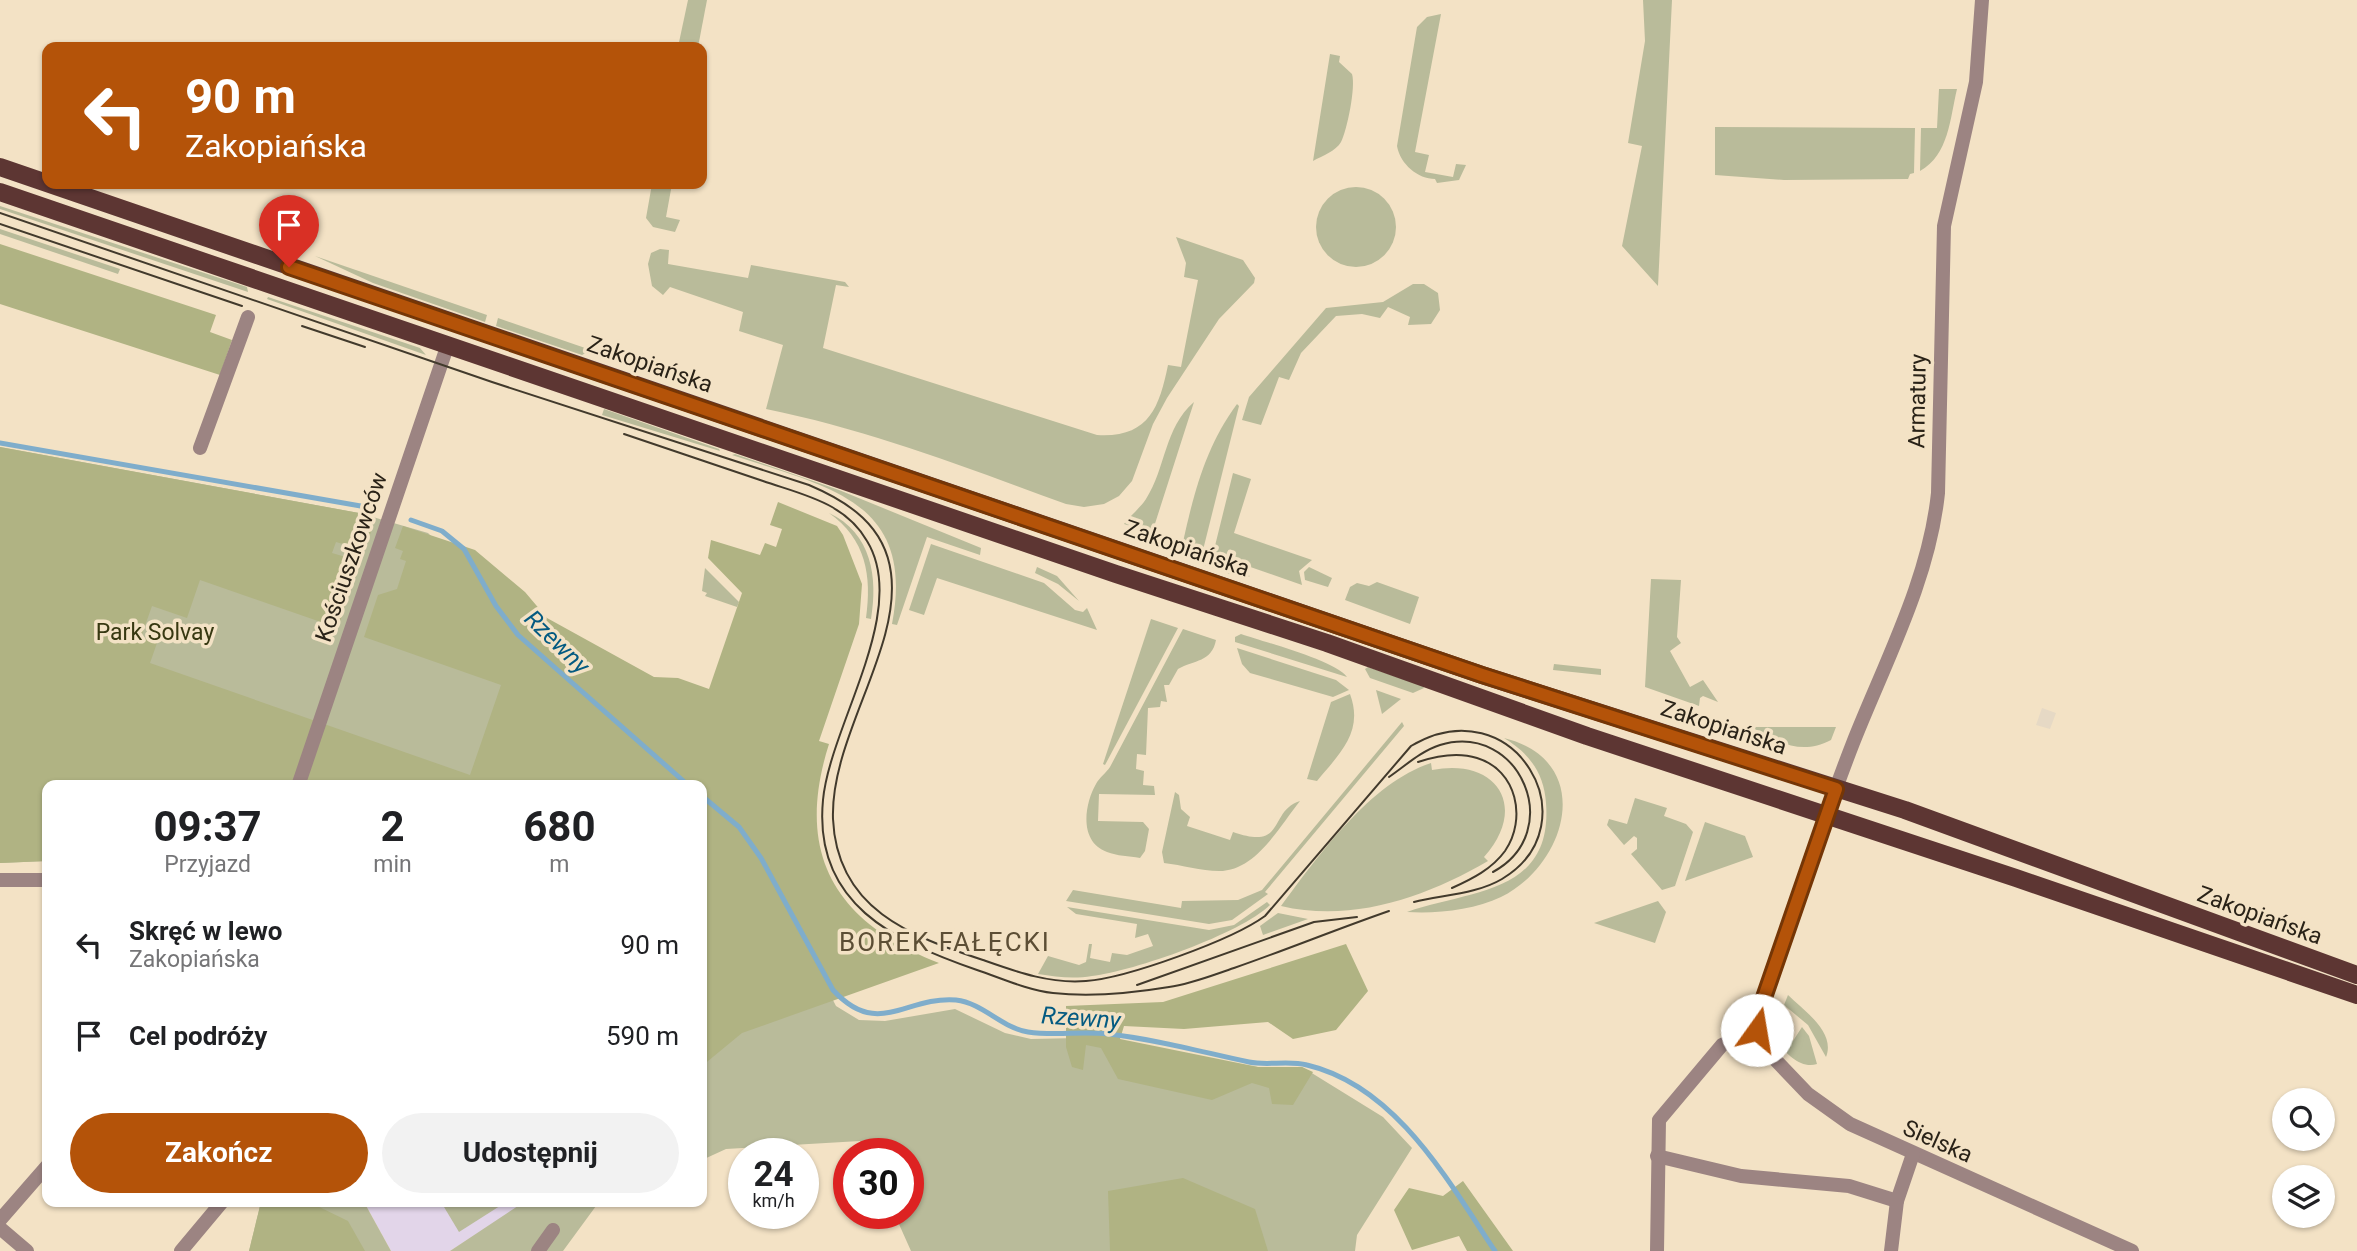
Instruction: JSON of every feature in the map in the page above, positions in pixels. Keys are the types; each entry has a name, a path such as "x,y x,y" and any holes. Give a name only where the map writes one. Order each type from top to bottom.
{"main road":[{"name":"Zakopiańska","path":"0,167 42,181"},
{"name":"Zakopiańska","path":"64,189 1482,675 1917,814 2186,915 2357,975"},
{"name":"Zakopiańska","path":"0,192 1116,574 1327,643 1587,736 2357,995"}],"street":[{"name":"Armatury","path":"1757,1030 1760,1009 1836,789 1917,584 1933,532 1938,493 1944,226 1976,82 1982,0"},
{"path":"200,448 248,317"},
{"name":"Kościuszkowców","path":"300,780 448,344"},
{"path":"0,880 42,880"},
{"path":"1657,1251 1659,1120 1722,1045 1757,1030"},
{"name":"Sielska","path":"1757,1030 1766,1050 1791,1078 1845,1121 2132,1251"},
{"path":"1891,1251 1897,1201 1913,1154"},
{"path":"1657,1156 1741,1176 1849,1186 1897,1201"},
{"path":"0,1220 42,1172"},
{"path":"181,1251 218,1207"},
{"path":"0,1228 27,1251"},
{"path":"538,1251 553,1230"}],"shaded area":[{"path":"2042,708 2056,713 2050,729 2036,725"},
{"path":"367,1207 519,1207 450,1251 391,1251"}],"green space":[{"path":"688,0 707,0 699,42 679,42"},
{"path":"1643,0 1672,0 1658,286 1622,246 1642,146 1628,143 1645,41"},
{"path":"1441,14 1415,152 1429,155 1425,172 1453,177 1456,164 1466,165 1459,180 1437,183 1435,179 1422,176 1411,169 1402,159 1397,146 1417,27 1427,17"},
{"path":"1330,54 1340,56 1339,62 1352,74 1350,108 1339,145 1313,161"},
{"path":"1939,89 1957,89 1950,123 1937,156 1920,171 1921,128 1937,128"},
{"path":"1715,127 1915,128 1914,173 1910,174 1908,179 1784,180 1715,175"},
{"path":"1356,187 1371,190 1384,199 1393,212 1396,227 1393,242 1384,255 1371,264 1356,267 1341,264 1328,255 1319,242 1316,227 1319,212 1328,199 1341,190"},
{"path":"651,189 671,189 666,217 680,220 675,232 653,227 646,218"},
{"path":"0,206 247,287 248,292 0,209"},
{"path":"0,229 120,269 118,274 0,234"},
{"path":"1176,237 1243,260 1255,278 1254,283 1219,319 1167,398 1153,424 1132,481 1119,496 1104,504 1084,507 1066,504 881,439 766,409 783,345 739,331 743,312 670,287 663,295 652,286 648,264 651,253 660,249 669,250 668,264 748,278 751,265 845,282 849,287 836,285 823,348 1097,435 1114,435 1140,426 1148,418 1160,395 1168,365 1181,367 1198,280 1184,277 1186,263"},
{"path":"0,244 216,315 210,332 232,340 220,375 0,304"},
{"path":"315,256 487,315 485,322 373,283"},
{"path":"1413,284 1424,284 1438,293 1440,310 1431,324 1408,325 1410,317 1388,307 1380,318 1362,314 1336,316 1301,353 1289,380 1279,377 1261,425 1242,420 1249,397 1326,308 1383,302"},
{"path":"268,297 420,348 426,355 267,299"},
{"path":"498,318 591,350 582,355 496,326"},
{"path":"1194,402 1152,533 1124,524 1153,487 1171,436 1184,412"},
{"path":"1237,404 1239,406 1203,550 1183,542 1187,523 1209,453"},
{"path":"604,409 719,449 720,451 602,415"},
{"name":"Park Solvay","path":"0,447 359,513 428,533 672,780 42,780 42,861 0,863"},
{"path":"0,447 359,513 373,526 367,543 355,540 353,547 336,542 332,553 349,558 343,576 351,587 338,628 200,580 187,618 152,606 141,637 157,643 150,663 470,775 501,685 364,637 378,595 397,589 406,561 400,559 403,551 395,548 403,526 475,550 525,592 547,618 654,677 678,678 709,689 742,593 708,558 711,540 760,555 765,543 776,547 782,529 770,525 778,502 837,526 862,584 859,624 819,741 829,744 819,783 817,819 821,851 832,879 849,905 873,927 903,946 939,963 742,1033 707,1062 707,780 42,780 42,861 0,863"},
{"path":"732,455 839,490 981,548 980,555 927,537 897,625 892,624 896,582 890,550 877,524 857,505 831,490"},
{"path":"1233,473 1251,479 1234,533 1312,560 1299,571 1302,585 1213,554"},
{"path":"829,513 855,532 869,558 873,588 871,619 866,618 867,573 859,547 851,534"},
{"path":"931,544 1044,583 1075,610 1083,612 1087,608 1097,630 937,578 924,615 909,610"},
{"path":"1193,561 1208,561 1250,576 1244,579"},
{"path":"1037,567 1057,576 1079,601 1058,584 1035,573"},
{"path":"1309,567 1332,578 1328,587 1305,580 1304,572"},
{"path":"705,568 739,602 737,607 705,596 707,593 702,591"},
{"path":"1651,579 1681,580 1677,637 1681,643 1670,651 1690,687 1703,680 1718,702 1703,696 1699,706 1645,687"},
{"path":"1377,582 1419,597 1410,624 1345,600 1350,587 1357,583 1369,586"},
{"path":"1151,619 1178,628 1105,765 1103,764"},
{"path":"1183,629 1216,640 1214,647 1211,653 1202,659 1178,669 1169,685 1164,685 1167,702 1161,701 1160,707 1148,708 1146,755 1137,754 1136,769 1144,771 1143,785 1154,786 1155,795 1099,794 1098,821 1143,822 1149,829 1145,851 1140,858 1111,853 1098,847 1088,832 1086,822 1089,802 1096,784 1110,767"},
{"path":"1241,634 1314,658 1347,677 1235,642 1235,637"},
{"path":"1237,648 1336,680 1349,690 1333,697 1250,673 1242,664"},
{"path":"1554,664 1601,669 1601,675 1553,670"},
{"path":"1368,667 1424,688 1413,693 1370,678 1365,669"},
{"path":"1376,690 1401,699 1382,714"},
{"path":"1350,694 1354,720 1347,741 1317,781 1307,779 1331,702"},
{"path":"1402,722 1404,726 1265,892 1268,894 1232,920 1209,924 1066,901 1073,890 1181,908 1182,901 1238,900 1262,890"},
{"path":"1751,727 1836,727 1831,740 1820,745 1799,747 1780,742"},
{"path":"1504,738 1533,750 1552,768 1561,790 1562,814 1556,838 1543,861 1524,882 1501,897 1455,910 1407,912 1502,884 1521,872 1536,856 1545,833 1545,792 1528,757"},
{"path":"1431,763 1432,770 1455,768 1474,771 1489,779 1499,790 1504,804 1504,820 1497,838 1484,857 1488,861 1414,896 1362,909 1308,910 1281,906 1347,823 1387,787"},
{"path":"1175,792 1179,795 1181,809 1190,817 1187,826 1230,840 1233,832 1262,837 1275,827 1290,806 1300,801 1266,846 1255,856 1232,869 1212,871 1164,863 1162,852"},
{"path":"1635,798 1667,808 1664,816 1686,824 1693,832 1675,886 1662,890 1631,854 1637,849 1637,838 1634,836 1624,845 1607,825 1609,819 1627,824"},
{"path":"707,814 814,963 836,1006 859,1020 885,1021 955,1009 1005,1033 1031,1039 1078,1038 1258,1067 1302,1067 1383,1117 1412,1148 1357,1235 1355,1251 911,1251 901,1229 924,1229 924,1138 833,1138 833,1143 819,1143 819,1138 728,1138 728,1149 707,1158"},
{"path":"1705,822 1745,836 1753,857 1685,881"},
{"path":"1658,901 1666,912 1655,943 1594,923"},
{"path":"1267,902 1270,905 1235,928 1159,959 1085,977 1038,974 1048,956 1079,965 1086,962 1089,944 1092,944 1090,958 1110,962 1112,953 1127,955 1153,946 1148,934 1135,938 1137,924 1076,914 1067,907 1209,930 1234,925"},
{"path":"1278,913 1308,919 1263,935 1260,926"},
{"path":"1346,944 1368,991 1336,1030 1293,1039 1268,1022 1184,1029 1124,1026 1120,1039 1258,1067 1302,1067 1313,1072 1293,1105 1272,1104 1269,1088 1252,1083 1212,1100 1118,1079 1101,1048 1086,1045 1083,1070 1072,1067 1066,1047 1066,1006 1163,1002"},
{"path":"1788,995 1823,1031 1827,1039 1826,1057 1808,1025 1784,1005"},
{"path":"1777,1021 1788,1029 1785,1032 1793,1041 1802,1027 1809,1036 1817,1064 1803,1064 1784,1050 1773,1031"},
{"path":"1183,1178 1255,1209 1268,1251 1110,1251 1108,1191"},
{"path":"1463,1181 1513,1251 1467,1251 1459,1236 1412,1250 1394,1210 1409,1188 1443,1196"},
{"path":"260,1207 367,1207 391,1251 249,1251"},
{"path":"260,1207 319,1207 348,1221 365,1251 249,1251"},
{"path":"444,1207 498,1207 459,1232"},
{"path":"516,1207 595,1207 563,1251 450,1251"}],"waterway":[{"name":"Rzewny","path":"0,443 372,508"},
{"name":"Rzewny","path":"411,520 442,531 464,549 496,606 518,635 682,780"},
{"name":"Rzewny","path":"707,800 739,827 761,858 833,990 849,1004 864,1012 878,1014 938,1000 956,1000 966,1002 1010,1026 1028,1032 1126,1036 1249,1062 1307,1065 1339,1076 1367,1093 1417,1140 1495,1251"}],"tram line":[{"path":"0,213 492,382 809,485 851,508 873,529 887,556 891,573 891,602 886,632 842,757 835,788 833,819 838,850 848,876 863,897 905,929 956,951 1021,973 1060,981 1104,978 1152,965 1229,936 1265,916 1411,746 1448,732 1482,733 1509,747 1530,769 1541,797 1541,826 1529,855 1502,879 1471,891 1414,902"},
{"path":"0,224 242,306"},
{"path":"302,326 365,347"},
{"path":"624,434 816,499 847,518 867,541 878,569 879,600 874,634 829,770 823,800 823,836 831,866 845,892 865,913 889,931 946,959 1024,987 1067,994 1126,993 1194,982 1389,911"},
{"path":"1389,777 1433,748 1468,742 1492,749 1511,764 1524,784 1530,808 1527,832 1515,854 1493,872"},
{"path":"1418,762 1447,756 1477,758 1491,764 1501,773 1514,797 1516,825 1505,851 1488,868 1452,888"},
{"path":"1137,985 1314,922 1357,917"}],"district":[{"name":"BOREK FAŁĘCKI","path":"945,942"}],"route":[{"path":"289,267 1482,675 1836,789 1760,1009 1757,1030"}]}
